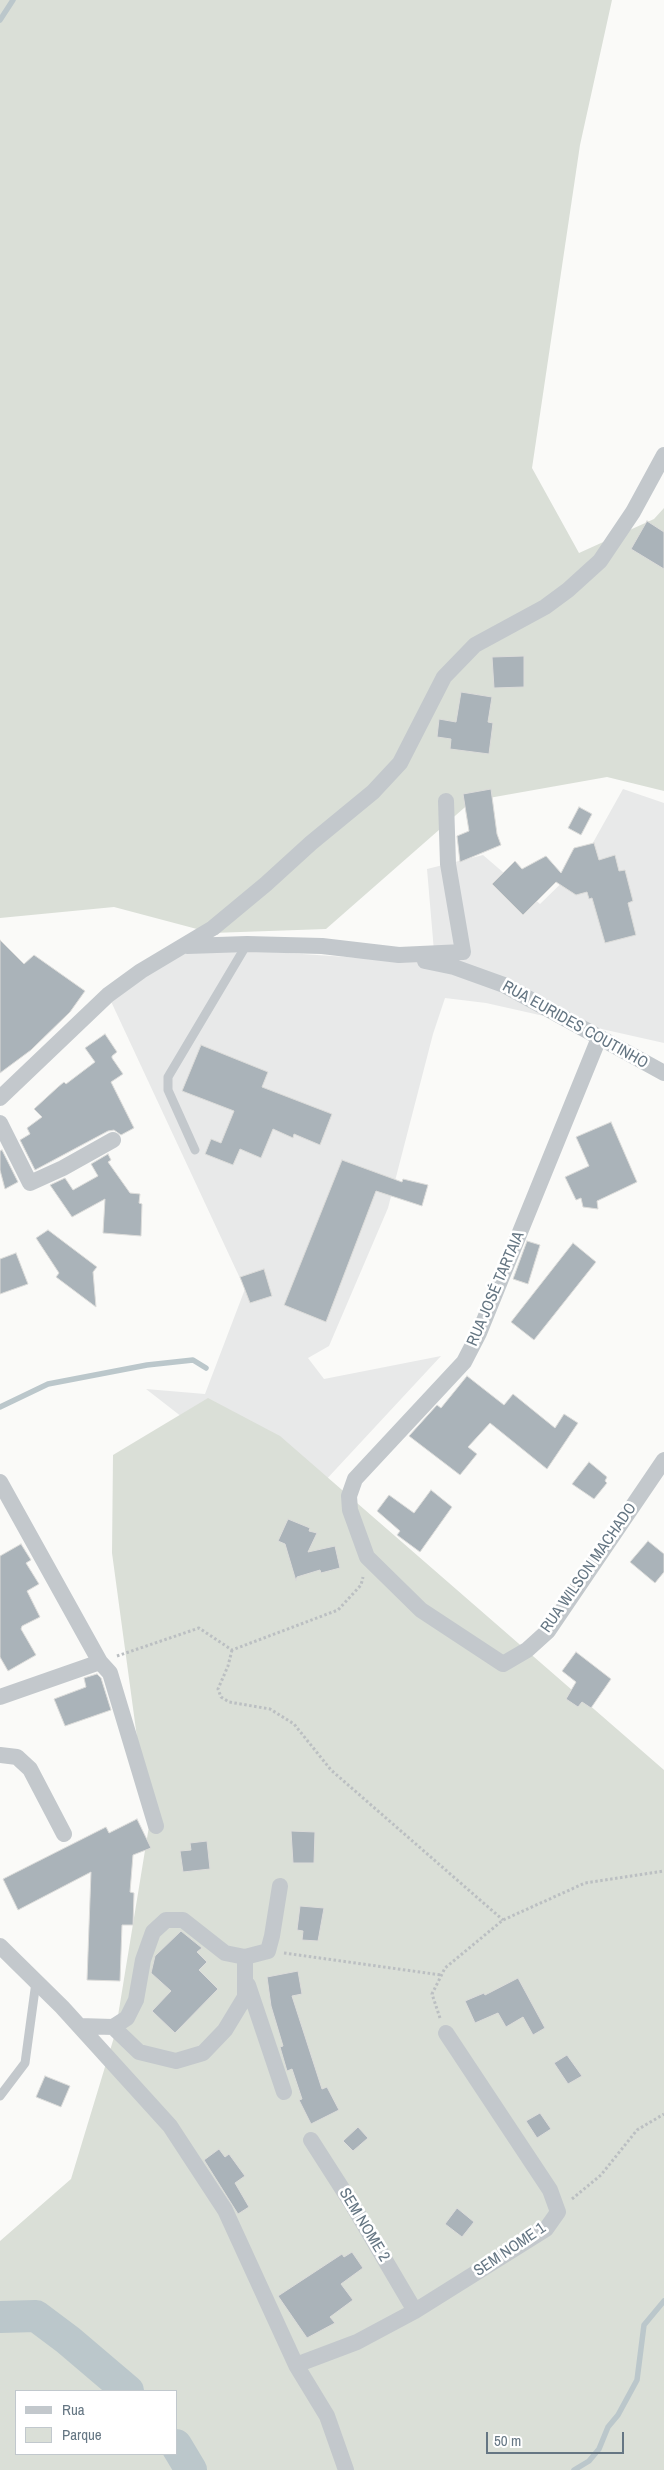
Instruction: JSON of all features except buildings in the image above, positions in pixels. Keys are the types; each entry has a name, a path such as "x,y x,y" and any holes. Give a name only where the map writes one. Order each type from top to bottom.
{"street":[{"path":"0,1098 108,995 141,971 213,928 373,792 400,763 444,677 475,645 545,607 568,590 600,561 633,512 664,455"},
{"path":"184,946 247,944 322,946 399,955 463,952 448,864 446,801"},
{"name":"RUA EURIDES COUTINHO","path":"399,955 454,967 504,985 664,1073"},
{"name":"RUA JOSÉ TARTAIA","path":"367,1557 350,1510 349,1496 355,1479 464,1362 479,1334 599,1038"},
{"path":"0,1123 30,1183 63,1168 113,1140"},
{"name":"RUA WILSON MACHADO","path":"367,1557 421,1610 503,1664 527,1650 548,1631 664,1460"},
{"path":"0,1482 100,1662 110,1673 156,1826"},
{"path":"0,1697 100,1662"},
{"path":"0,1755 17,1757 30,1769 64,1834"},
{"path":"79,2026 114,2027 127,2018 136,2000 143,1960 153,1932 166,1920 183,1920 225,1953 245,1957 268,1951 280,1886"},
{"path":"0,1946 79,2026 170,2126 225,2210 296,2365 327,2416 346,2470"},
{"path":"114,2027 139,2052 176,2061 202,2054 225,2030 245,1997 245,1957"},
{"path":"246,1979 284,2092"},
{"name":"SEM NOME 1","path":"296,2365 357,2342 415,2311 546,2229 558,2212 550,2190 446,2033"},
{"name":"SEM NOME 2","path":"311,2140 352,2204 415,2311"}],"lane":[{"path":"195,1150 168,1090 168,1076 247,944"},
{"path":"0,2096 25,2063 36,1982"}],"path":[{"path":"232,1650 338,1610 361,1585 367,1557"},
{"path":"100,1662 199,1628 232,1650"},
{"path":"232,1650 228,1666 218,1689 221,1697 230,1702 270,1709 294,1724 331,1770 503,1920"},
{"path":"446,2033 432,1994 441,1975 445,1968 503,1920 585,1883 664,1871"},
{"path":"268,1951 441,1975"},
{"path":"558,2212 601,2175 637,2130 664,2114"}],"shaded area":[{"path":"623,789 664,803 664,1043 486,1003 445,998 433,1034 388,1208 329,1346 308,1358 324,1379 441,1356 310,1497 245,1466 146,1389 205,1394 245,1289 108,995 184,946 435,963 427,869 483,855 540,904 581,864"}],"green space":[{"path":"0,0 612,0 580,145 532,468 579,553 654,519 664,508 664,791 607,777 472,801 326,929 212,933 114,907 0,918"},
{"path":"208,1398 280,1436 664,1770 664,2470 0,2470 0,2241 71,2179 115,2034 149,1826 112,1553 113,1455"}],"waterway":[{"path":"0,20 13,0"},
{"path":"0,1407 48,1384 147,1365 193,1360 206,1368"},
{"path":"574,2470 589,2461 599,2449 608,2427 618,2415 637,2380 644,2325 664,2301"},
{"path":"0,2317 36,2316 68,2340 127,2390"},
{"path":"178,2448 191,2470"}]}
